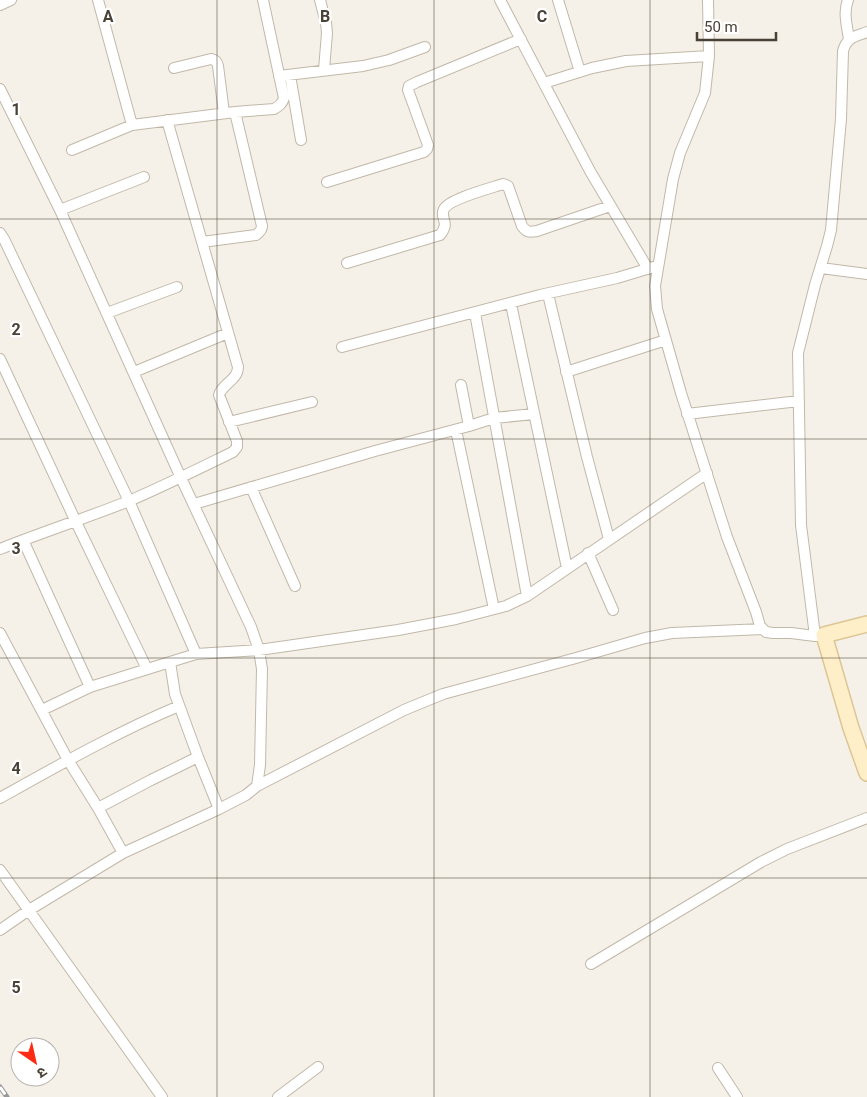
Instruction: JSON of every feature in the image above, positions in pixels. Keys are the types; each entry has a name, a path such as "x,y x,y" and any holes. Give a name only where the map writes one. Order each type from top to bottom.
{"street":[{"path":"0,5 11,0"},
{"path":"98,0 132,125"},
{"path":"72,150 132,125 278,107 284,98 263,0"},
{"path":"320,0 327,34 324,70"},
{"path":"500,0 610,206 652,268 657,309 687,414 727,537 760,626 766,632 820,635 867,624"},
{"path":"558,0 580,72"},
{"path":"652,268 665,229 673,179 680,153 705,93 709,56 708,0"},
{"path":"846,1 845,16 848,39 843,51 841,119 831,230 798,354 801,525 820,635 867,773"},
{"path":"848,39 867,32"},
{"path":"327,182 424,152 428,145 408,90 409,86 521,39"},
{"path":"279,76 363,66 389,60 425,47"},
{"path":"544,83 626,61 709,56"},
{"path":"174,68 211,59 217,62 224,113"},
{"path":"290,75 300,140"},
{"path":"0,89 60,210 181,478 251,627 259,650 262,669 260,765 257,786"},
{"path":"202,242 256,235 262,229 235,112"},
{"path":"0,549 129,501 233,452 237,447 237,442 218,395 222,388 236,375 238,367 167,120"},
{"path":"60,210 144,177"},
{"path":"347,263 440,235 445,224 442,213 447,204 503,184 508,186 522,226 525,231 529,232 610,206"},
{"path":"0,232 129,501 196,654"},
{"path":"342,347 652,268"},
{"path":"821,268 867,274"},
{"path":"107,313 177,287"},
{"path":"548,294 587,457 609,539"},
{"path":"511,304 567,568"},
{"path":"475,313 527,596"},
{"path":"134,372 228,333"},
{"path":"566,372 666,340"},
{"path":"0,359 147,669"},
{"path":"460,385 469,426"},
{"path":"687,414 799,401"},
{"path":"229,422 312,402"},
{"path":"194,504 494,418 534,414"},
{"path":"456,430 494,609"},
{"path":"42,710 90,687 196,654 259,650 398,630 456,619 512,604 527,596 707,472"},
{"path":"251,487 295,586"},
{"path":"22,540 90,687"},
{"path":"588,554 613,610"},
{"path":"0,930 29,910 123,853 219,809 246,795 257,786 395,714 422,702 443,694 645,638 672,634 763,629"},
{"path":"0,634 68,760 123,853"},
{"path":"170,662 175,694 219,809"},
{"path":"0,798 68,760 157,715 179,706"},
{"path":"98,808 198,757"},
{"path":"591,964 761,862 787,849 867,818"},
{"path":"0,870 162,1097"},
{"path":"284,1095 318,1067"},
{"path":"718,1068 737,1097"}],"railway":[{"path":"0,1087 7,1097"}]}
